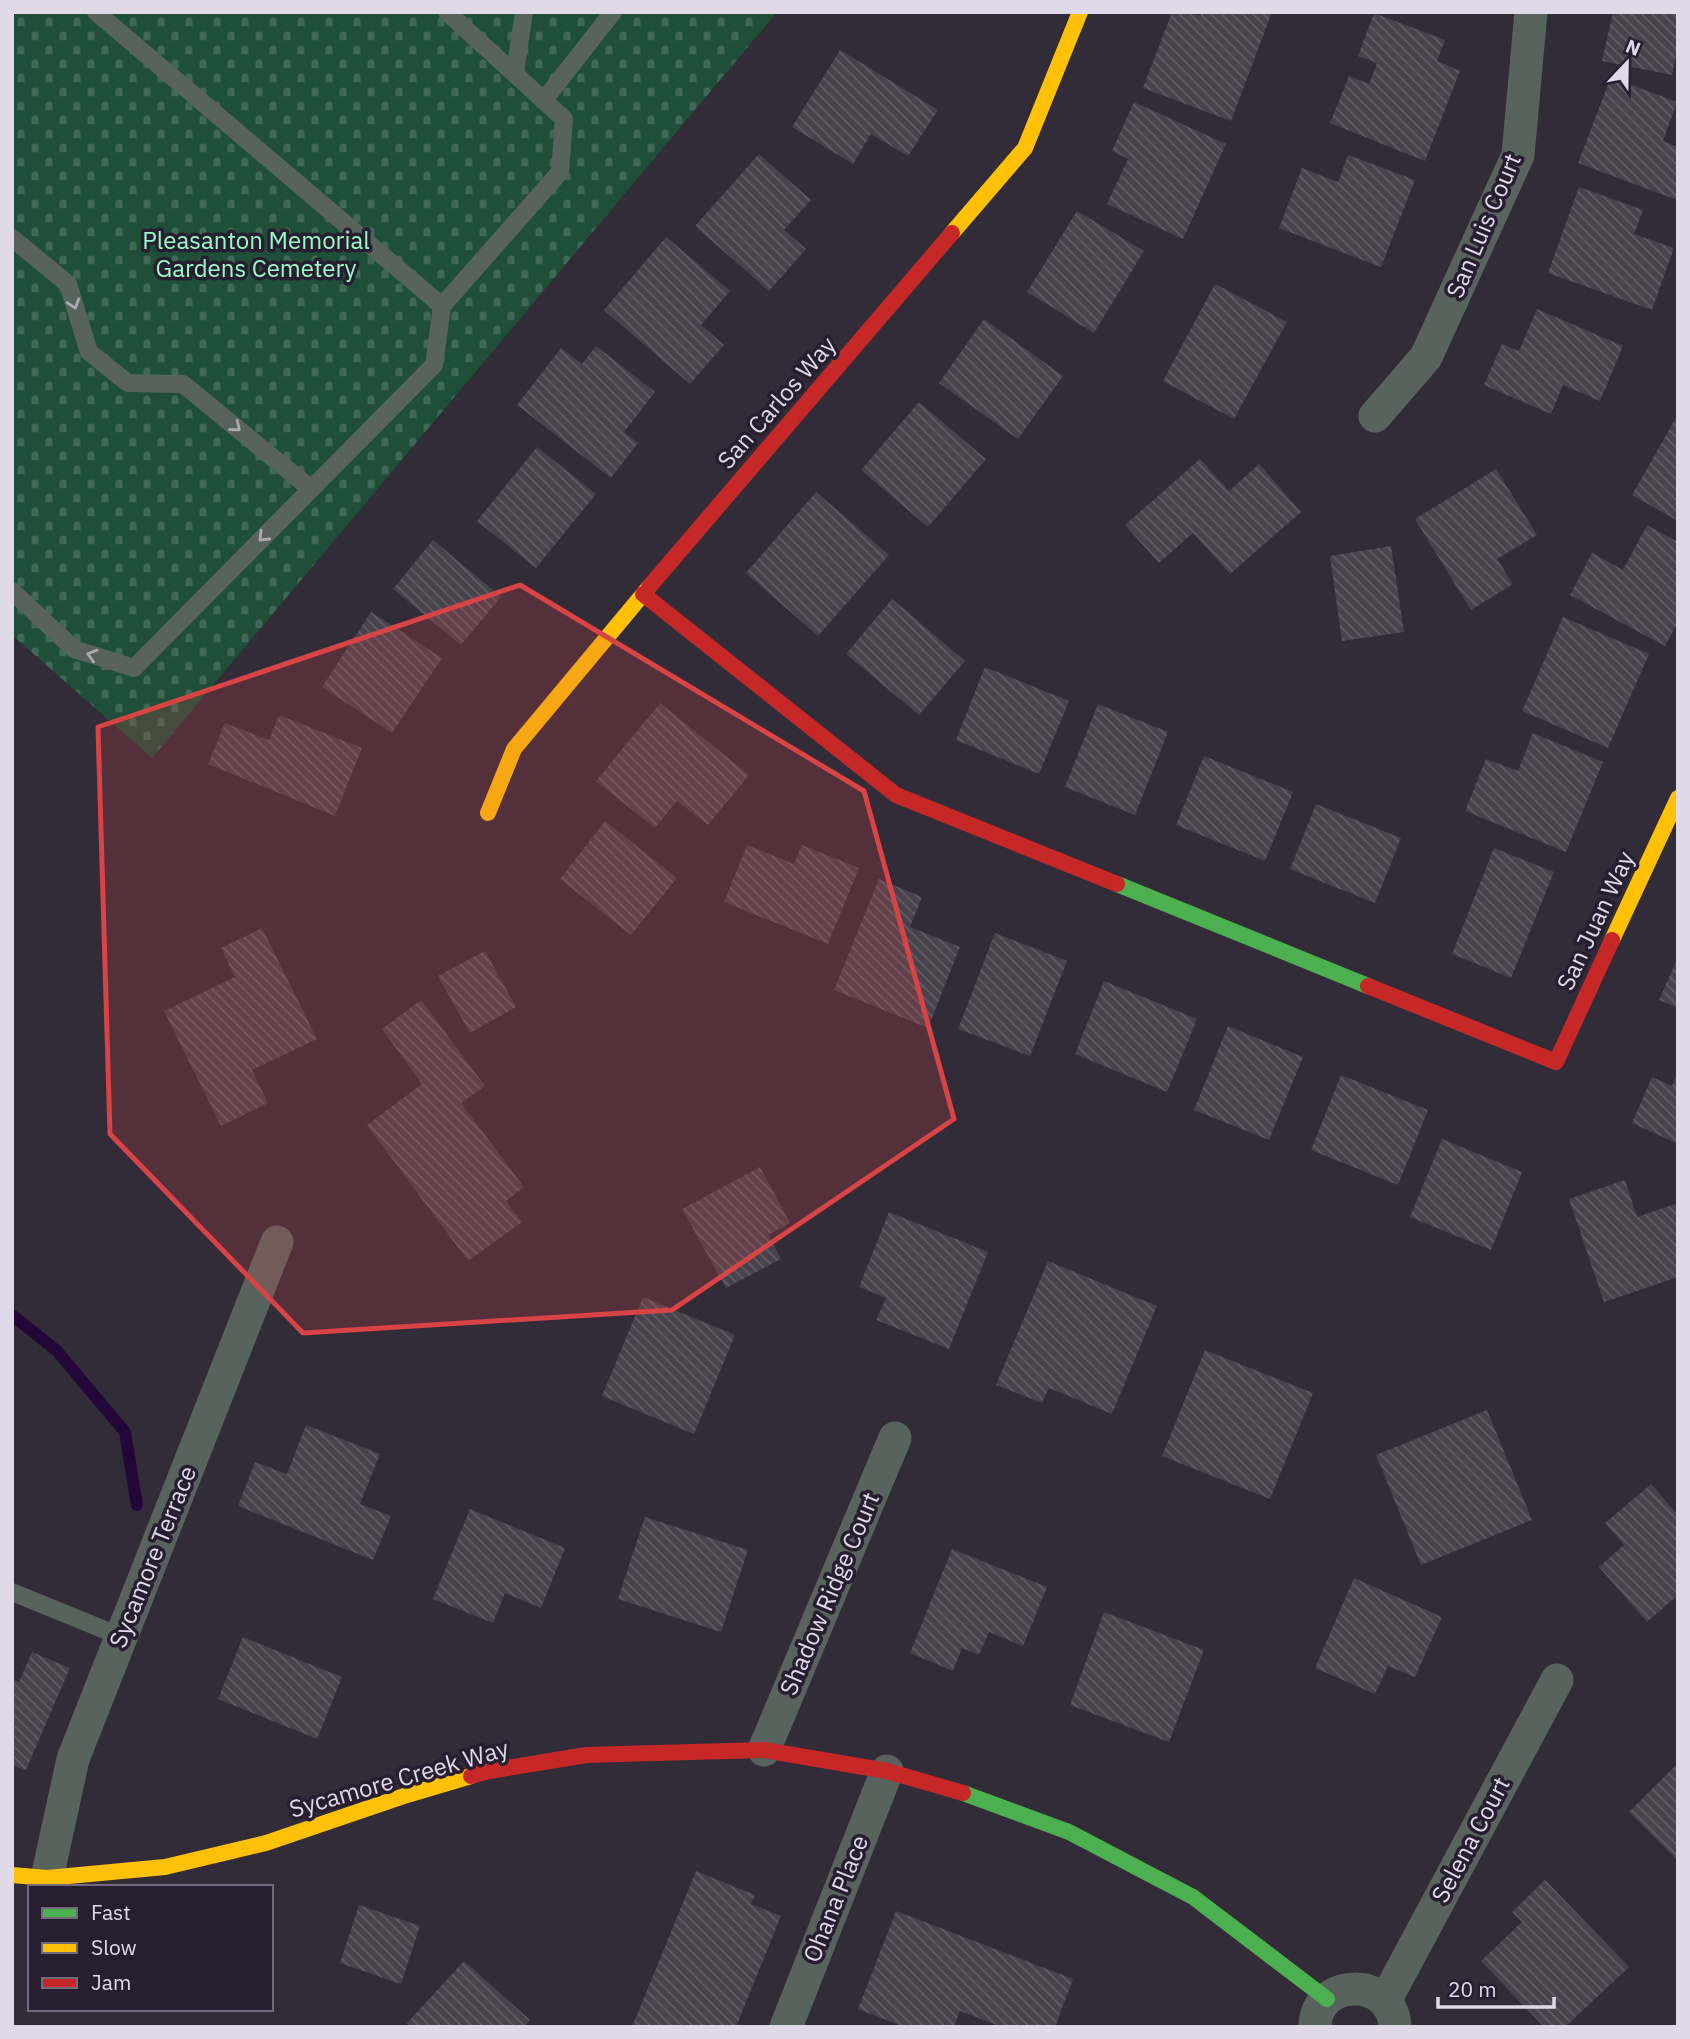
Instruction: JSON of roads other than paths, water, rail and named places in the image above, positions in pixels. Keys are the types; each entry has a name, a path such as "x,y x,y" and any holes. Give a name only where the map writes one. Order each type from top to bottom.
{"street":[{"name":"San Carlos Way","path":"488,813 514,749 643,594 1025,148 1080,12"},
{"name":"San Luis Court","path":"1375,416 1426,357 1518,155 1531,12"},
{"name":"San Juan Way","path":"643,594 896,795 1556,1062 1678,799"},
{"name":"Sycamore Terrace","path":"47,1878 73,1759 277,1242"},
{"name":"Shadow Ridge Court","path":"764,1750 895,1438"},
{"name":"Selena Court","path":"1390,2014 1557,1680"},
{"name":"Sycamore Creek Way","path":"12,1875 47,1878 178,1864 266,1843 407,1795 489,1771 586,1755 764,1750 887,1771 957,1791 1069,1832 1193,1897 1321,2013"},
{"name":"Ohana Place","path":"786,2027 887,1771"},
{"path":"1321,2013 1347,1989 1362,1988 1375,1993 1390,2014"}],"lane":[{"path":"96,12 442,306"},
{"path":"12,592 74,649 134,668 434,365 442,306 560,172 564,119 447,12"},
{"path":"515,73 524,12"},
{"path":"544,100 614,12"},
{"path":"12,238 68,284 89,352 128,383 183,384 311,489"},
{"path":"12,1592 122,1637"}],"waterway":[{"path":"12,1315 57,1351 125,1432 137,1505"}],"park label":[{"name":"Pleasanton Memorial Gardens Cemetery","path":"256,255"}]}
